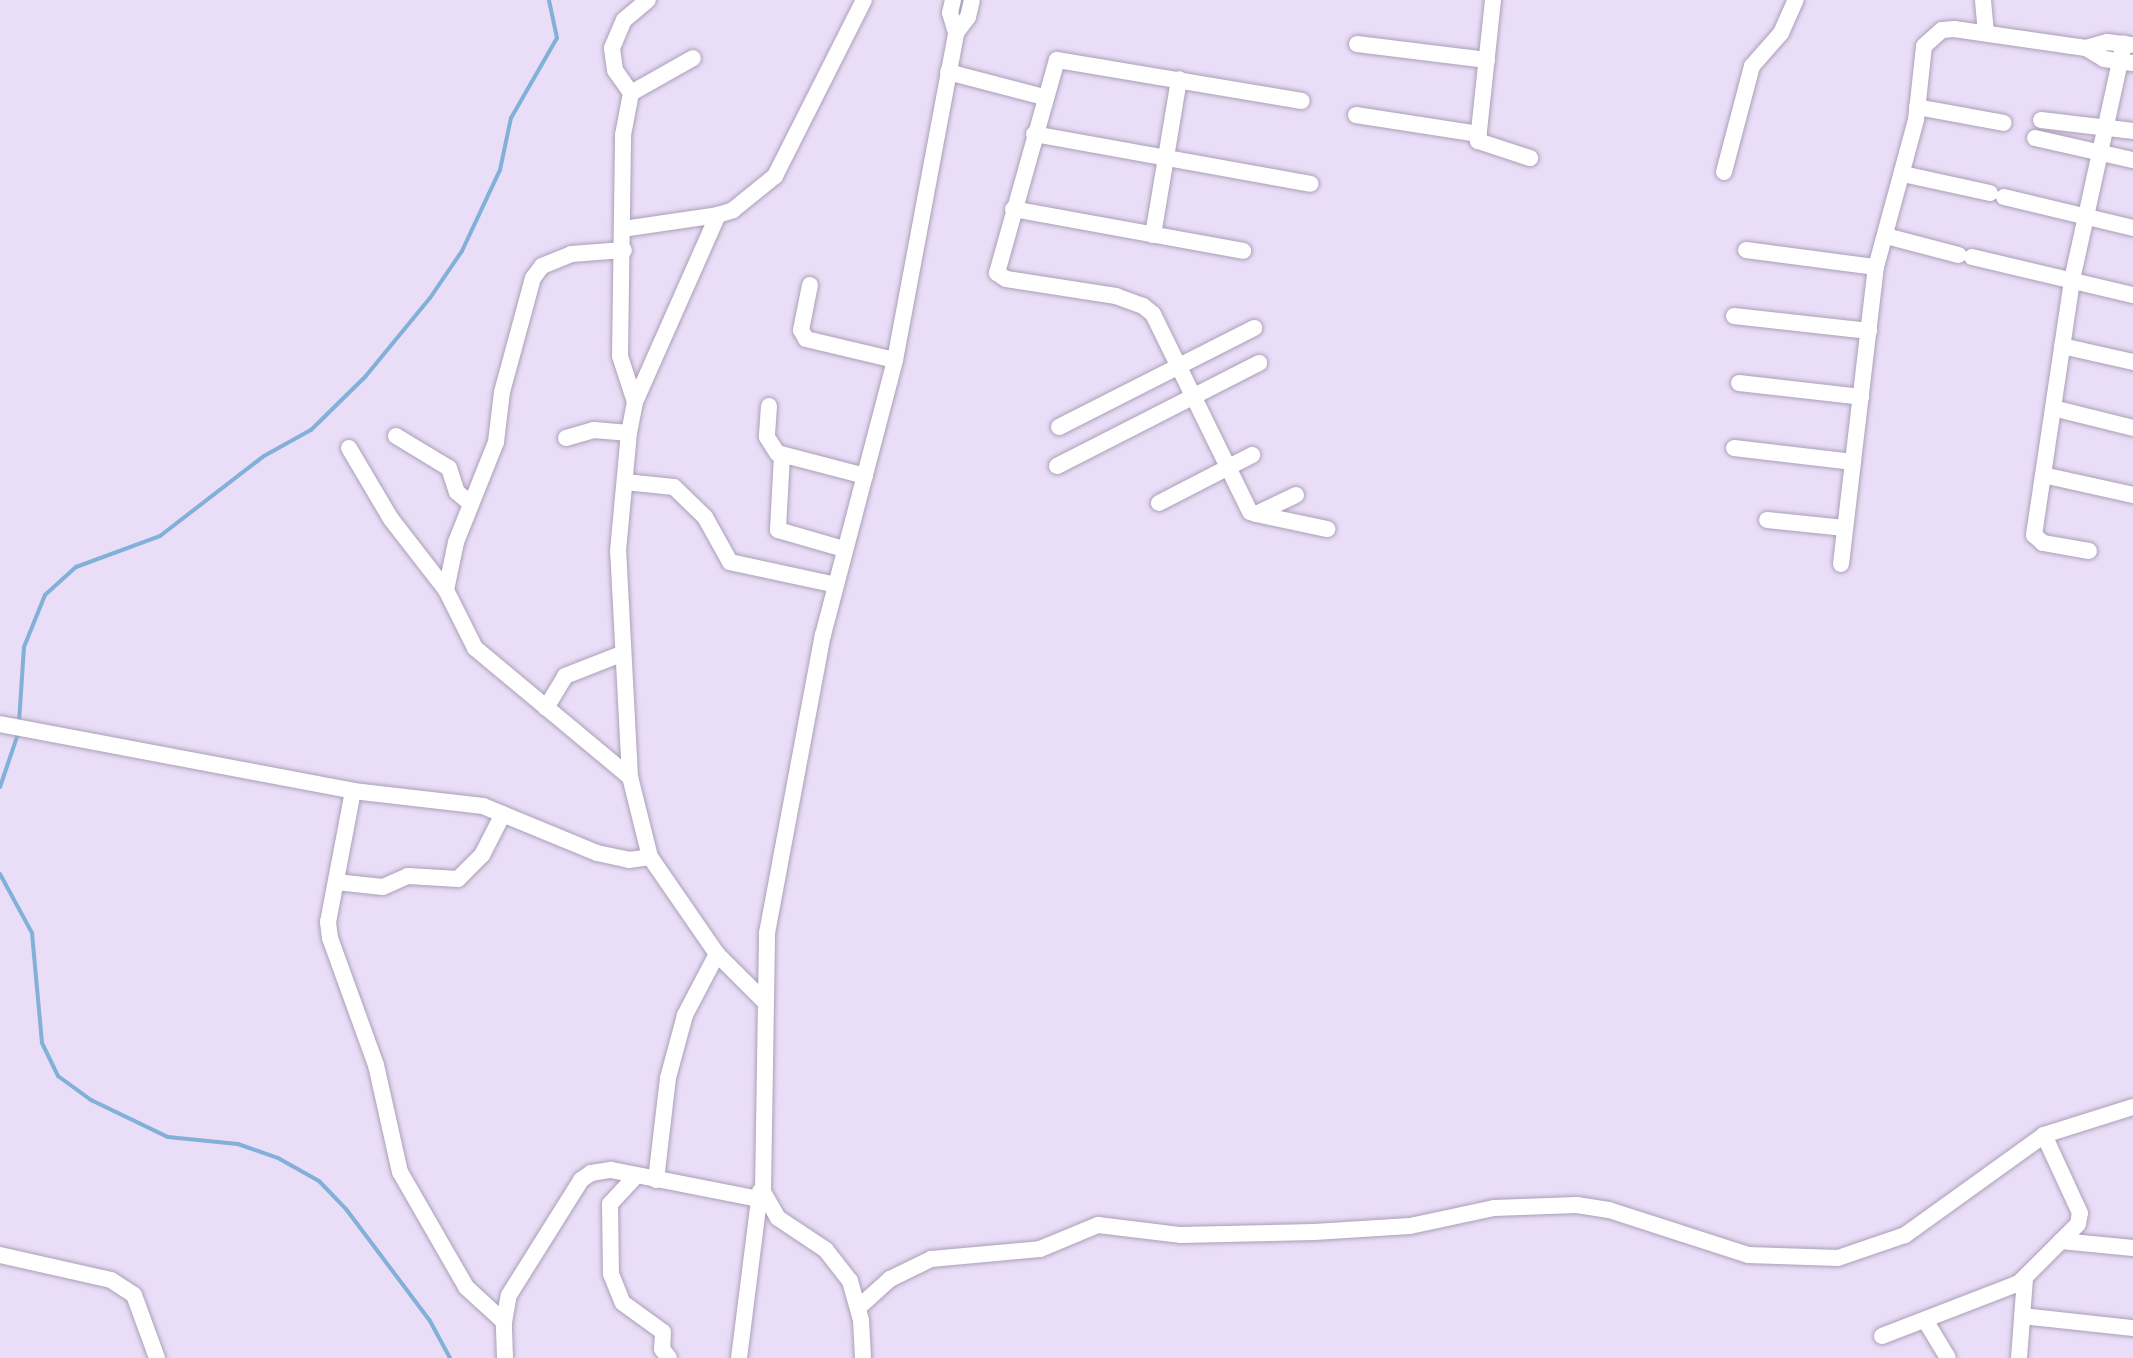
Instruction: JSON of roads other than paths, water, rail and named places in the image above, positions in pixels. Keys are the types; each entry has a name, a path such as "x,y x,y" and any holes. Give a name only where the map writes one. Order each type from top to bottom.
{"street":[{"path":"635,402 620,356 624,250 623,135 631,93 615,70 612,48 624,20 648,0"},
{"path":"623,229 733,210 775,176 864,0"},
{"path":"953,0 950,13 956,33"},
{"path":"739,1358 763,1174 763,1000 767,933 844,549 895,360 956,33 972,0"},
{"path":"1493,0 1478,141 1530,158"},
{"path":"1724,172 1752,66 1776,41 1796,0"},
{"path":"1983,0 1986,33"},
{"path":"1841,564 1876,267 1903,174 1917,107 1924,46 1932,36 1954,29 2086,48 2128,45 2127,62 2101,153 2072,280 2034,535 2043,543 2089,551"},
{"path":"1357,44 1487,60"},
{"path":"2086,48 2104,59 2127,62"},
{"path":"631,93 693,58"},
{"path":"1302,101 1062,58 1053,64 1013,209 999,277 1116,296 1143,306 1153,314 1245,505 1256,514 1327,529"},
{"path":"948,72 1044,97"},
{"path":"1153,235 1179,79"},
{"path":"1917,107 2004,123"},
{"path":"1356,115 1479,134"},
{"path":"2041,120 2133,131"},
{"path":"1034,134 1311,184"},
{"path":"2035,138 2133,160"},
{"path":"1903,174 2133,228"},
{"path":"1013,209 1243,251"},
{"path":"718,215 635,402 629,433 618,551 621,654 630,777 650,857 717,954 763,1000"},
{"path":"1886,236 2133,295"},
{"path":"446,590 471,504 496,442 502,392 533,278 542,266 571,254 624,250"},
{"path":"1746,250 1876,267"},
{"path":"810,285 801,330 806,339 895,360"},
{"path":"1734,316 1869,331"},
{"path":"1059,427 1254,328"},
{"path":"2062,346 2133,362"},
{"path":"1057,466 1259,363"},
{"path":"1739,383 1861,397"},
{"path":"769,406 767,437 782,455 865,476"},
{"path":"2053,408 2133,428"},
{"path":"566,438 594,430 629,433"},
{"path":"396,436 445,464 457,492 471,504"},
{"path":"349,448 391,519 446,590 475,648 630,777"},
{"path":"1734,448 1853,462"},
{"path":"782,455 778,530 844,549"},
{"path":"1159,503 1252,455"},
{"path":"2043,475 2133,495"},
{"path":"625,482 674,487 704,515 730,562 836,585"},
{"path":"1256,514 1296,495"},
{"path":"1767,520 1845,528"},
{"path":"546,708 565,676 621,654"},
{"path":"1,723 353,791 483,806 597,853 629,860 650,857"},
{"path":"353,791 336,882 330,938 376,1065 394,1156 466,1287 504,1322"},
{"path":"336,882 383,887 408,876 458,879 482,855 503,814"},
{"path":"656,1180 678,1040 685,1015 717,954"},
{"path":"859,1307 890,1279 931,1259 1040,1249 1098,1225 1181,1235 1314,1232 1410,1226 1494,1208 1577,1205 1609,1210 1748,1255 1838,1258 1905,1235 2044,1135 2133,1107"},
{"path":"1882,1336 2025,1278 2078,1224 2080,1213 2044,1135"},
{"path":"505,1358 504,1322 509,1295 581,1180 600,1171 759,1199"},
{"path":"763,1174 769,1206 826,1250 850,1281 859,1307 863,1358"},
{"path":"636,1176 610,1204 611,1274 623,1303 663,1332 662,1349 669,1358"},
{"path":"2061,1241 2133,1248"},
{"path":"0,1255 111,1280 134,1295 157,1358"},
{"path":"2019,1358 2025,1278"},
{"path":"2022,1316 2133,1328"},
{"path":"1925,1320 1948,1358"}],"waterway":[{"path":"19,722 24,647 45,595 76,567 160,536 264,456 311,430 365,377 430,298 462,251 500,170 511,118 557,38 549,0"},
{"path":"0,787 19,731"},
{"path":"0,874 32,933 42,1043 58,1076 91,1100 168,1137 238,1144 278,1158 319,1181 346,1209 430,1321 450,1358"}]}
